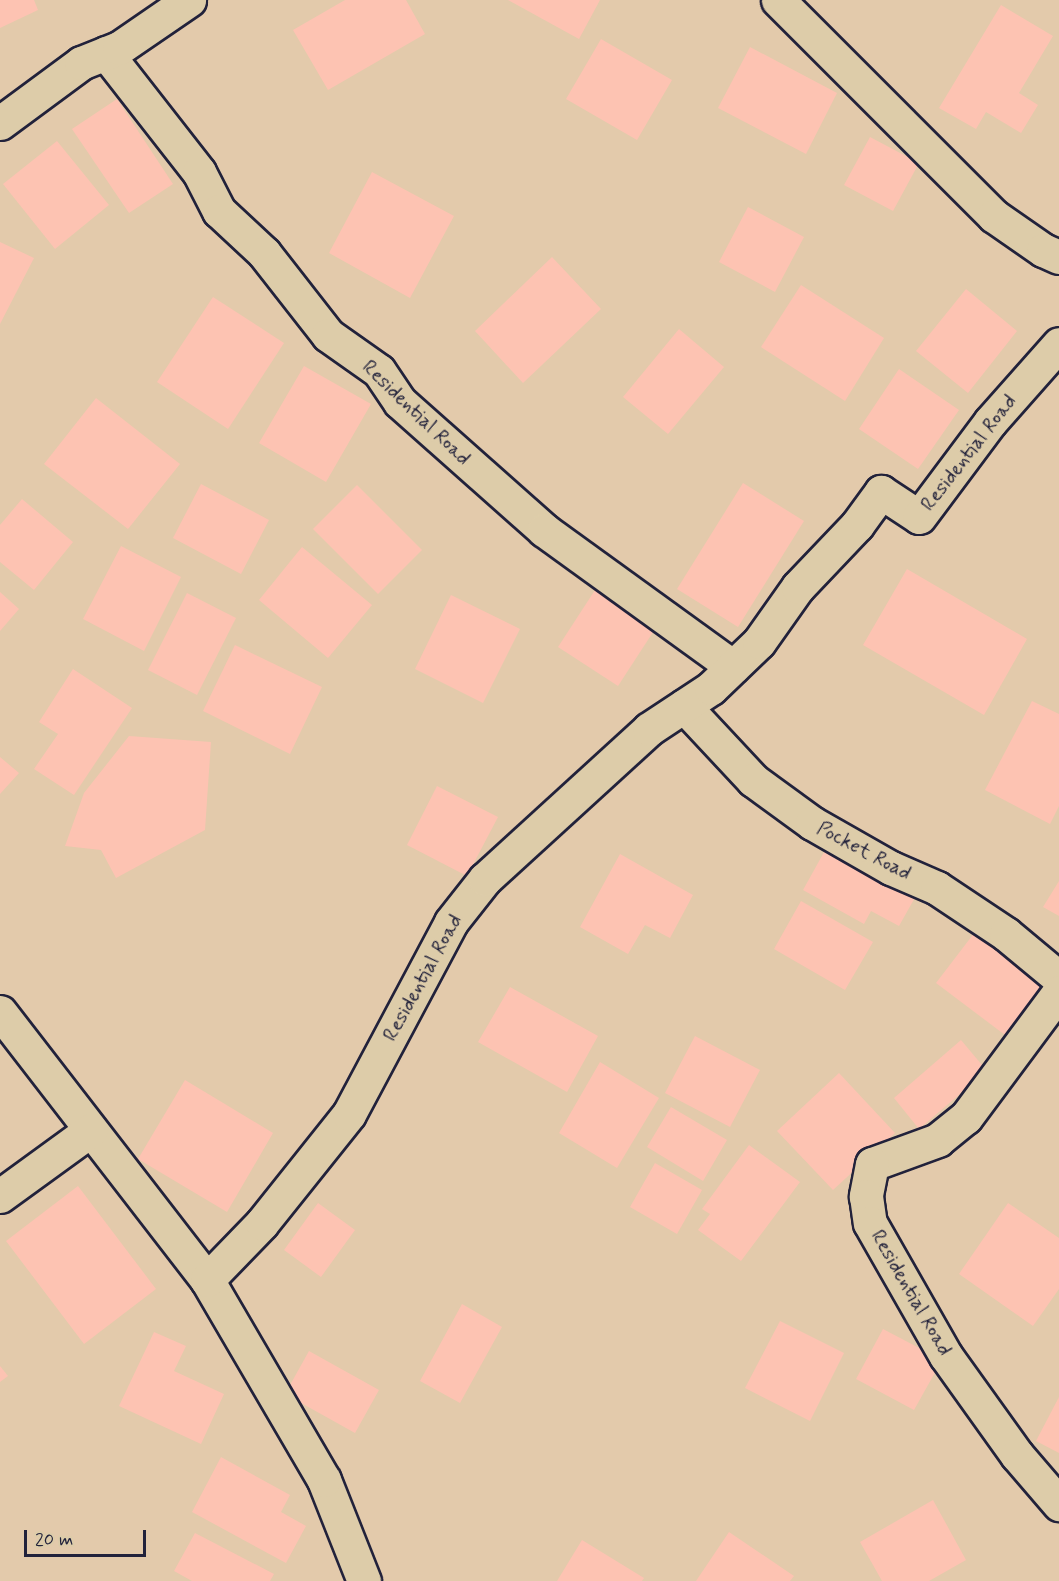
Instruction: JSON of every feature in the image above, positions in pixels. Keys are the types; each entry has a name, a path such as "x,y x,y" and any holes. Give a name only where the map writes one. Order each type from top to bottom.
{"street":[{"path":"0,123 81,63 112,51 189,0"},
{"path":"778,0 994,216 1059,257"},
{"name":"Residential Road","path":"112,51 199,172 219,211 264,253 328,335 379,370 400,402 544,530 733,667"},
{"name":"Residential Road","path":"207,1280 262,1223 349,1114 446,932 484,879 649,729 711,688 759,642 798,587 856,525 881,492 919,517 990,422 1059,344"},
{"name":"Pocket Road","path":"684,706 753,780 812,823 891,868 937,888 1006,934 1059,978"},
{"name":"Residential Road","path":"1059,992 966,1117 938,1140 872,1164 866,1196 870,1223 946,1356 1017,1455 1059,1504"},
{"path":"0,1012 207,1280 324,1480 364,1581"},
{"path":"0,1196 91,1130"}],"building":[{"path":"0,0 34,0 38,10 0,28"},
{"path":"345,0 406,0 425,34 328,90 293,30"},
{"path":"508,0 600,0 579,39"},
{"path":"1001,5 1053,36 1019,93 1038,105 1021,133 986,112 976,129 939,108"},
{"path":"601,39 672,80 637,140 566,99"},
{"path":"750,47 837,93 806,154 718,108"},
{"path":"117,99 173,184 129,213 72,129"},
{"path":"870,137 919,163 893,211 844,185"},
{"path":"57,141 109,205 55,249 3,184"},
{"path":"372,172 454,216 410,298 329,253"},
{"path":"748,207 804,237 775,292 719,262"},
{"path":"0,242 34,258 0,324"},
{"path":"552,257 601,309 523,383 475,331"},
{"path":"801,285 884,338 845,401 761,347"},
{"path":"966,289 1017,331 968,393 916,351"},
{"path":"213,297 284,343 228,429 157,382"},
{"path":"679,329 724,367 668,434 623,397"},
{"path":"304,366 371,404 326,482 259,443"},
{"path":"899,369 959,410 918,469 859,429"},
{"path":"96,398 180,464 128,529 44,464"},
{"path":"743,483 804,521 738,627 677,589"},
{"path":"201,484 269,520 241,574 173,538"},
{"path":"357,485 422,550 378,594 313,529"},
{"path":"22,499 73,542 34,590 0,562 0,525"},
{"path":"121,546 181,577 144,651 83,619"},
{"path":"302,547 372,605 328,658 259,600"},
{"path":"907,569 1027,639 984,715 863,645"},
{"path":"597,587 657,626 618,686 558,647"},
{"path":"0,592 19,609 0,631"},
{"path":"187,593 236,618 197,695 148,670"},
{"path":"451,595 520,629 483,703 415,669"},
{"path":"235,645 322,687 290,754 203,711"},
{"path":"73,669 132,708 74,795 34,769 58,734 39,722"},
{"path":"1032,701 1059,714 1059,806 1050,824 985,790"},
{"path":"129,736 211,742 205,830 116,878 101,850 65,846 84,793"},
{"path":"0,757 19,773 0,794"},
{"path":"437,786 498,817 467,876 407,845"},
{"path":"828,845 917,894 899,926 871,911 864,924 803,890"},
{"path":"620,854 693,895 670,938 645,925 628,954 580,927"},
{"path":"1059,881 1059,916 1043,907"},
{"path":"801,901 873,942 845,990 774,949"},
{"path":"975,932 1043,984 1005,1035 936,983"},
{"path":"510,987 598,1036 567,1092 478,1042"},
{"path":"695,1036 760,1070 730,1127 665,1093"},
{"path":"961,1040 987,1071 919,1129 894,1098"},
{"path":"600,1062 659,1098 617,1168 559,1133"},
{"path":"839,1073 895,1133 833,1190 777,1131"},
{"path":"185,1080 273,1133 227,1212 138,1159"},
{"path":"671,1107 727,1140 703,1181 647,1147"},
{"path":"749,1145 800,1182 741,1261 698,1230 710,1214 702,1209"},
{"path":"655,1163 702,1190 677,1234 630,1207"},
{"path":"78,1186 156,1289 84,1344 6,1241"},
{"path":"318,1203 355,1230 321,1277 284,1250"},
{"path":"1008,1203 1059,1238 1059,1289 1033,1326 959,1274"},
{"path":"462,1304 502,1327 460,1403 420,1381"},
{"path":"780,1321 844,1353 810,1421 745,1388"},
{"path":"883,1329 942,1360 914,1410 856,1379"},
{"path":"154,1332 186,1346 174,1371 224,1394 201,1444 119,1406"},
{"path":"309,1351 379,1390 355,1433 285,1394"},
{"path":"0,1366 8,1376 0,1382"},
{"path":"1059,1397 1059,1453 1036,1441"},
{"path":"221,1457 290,1495 281,1512 306,1526 286,1563 192,1512"},
{"path":"933,1500 966,1560 929,1581 882,1581 860,1542"},
{"path":"729,1532 794,1576 790,1581 696,1581"},
{"path":"195,1533 274,1574 270,1581 192,1581 174,1571"},
{"path":"582,1540 644,1578 642,1581 557,1581"}]}
